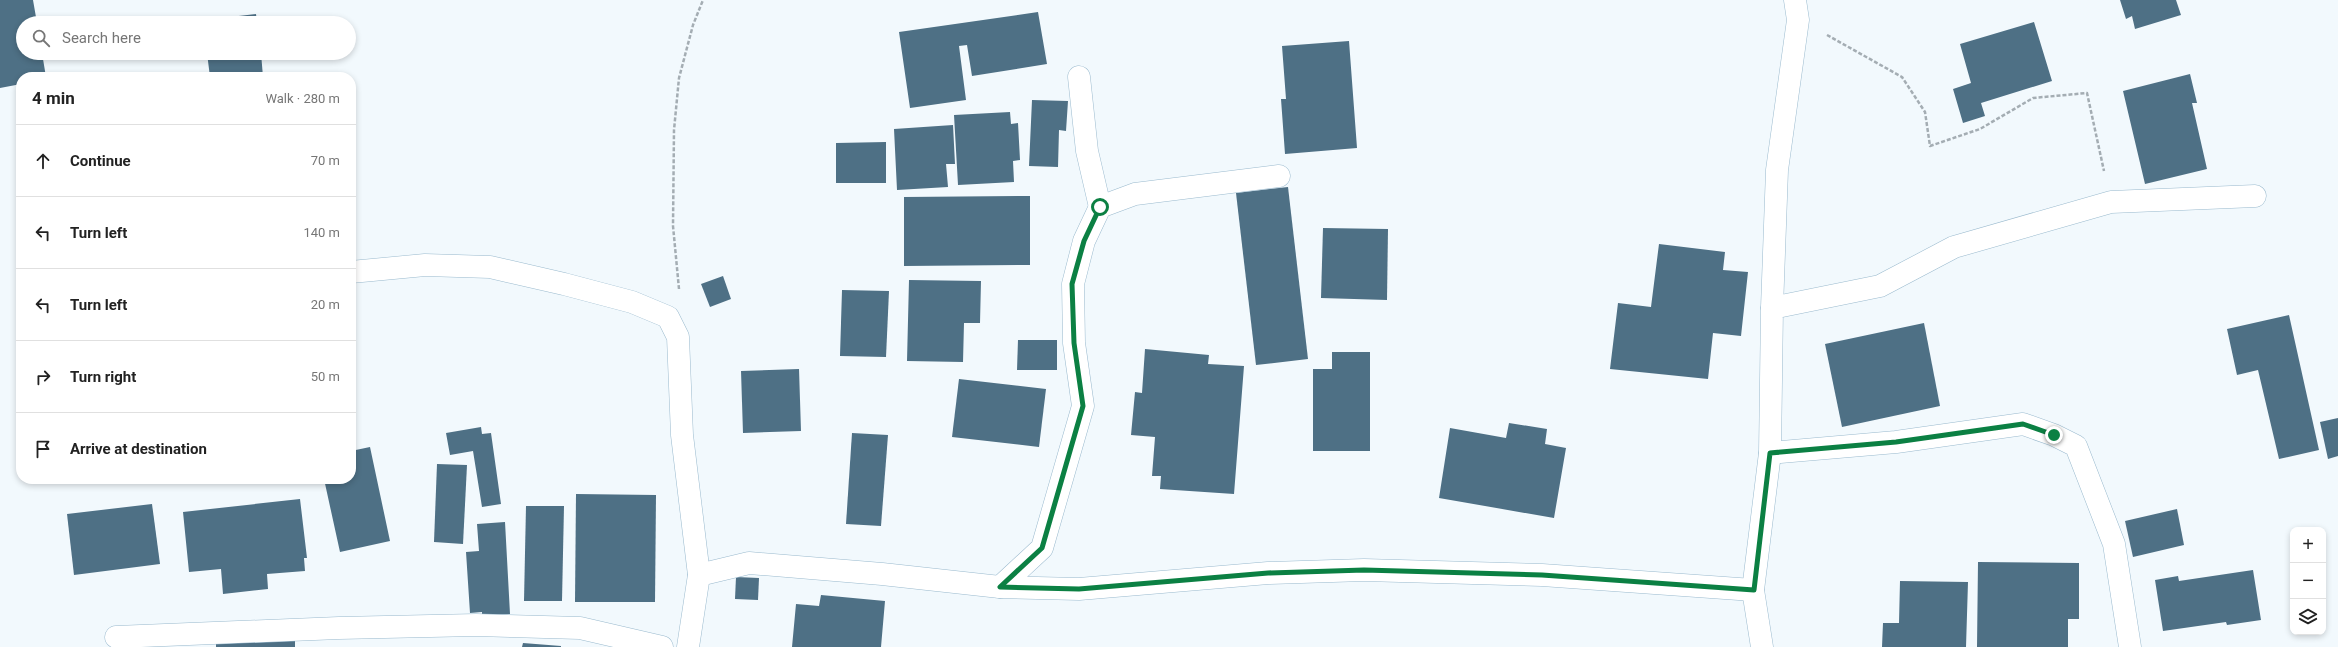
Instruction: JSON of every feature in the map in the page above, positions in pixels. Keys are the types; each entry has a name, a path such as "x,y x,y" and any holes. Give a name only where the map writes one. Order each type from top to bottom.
{"street":[{"path":"1762,647 1754,590 1770,453 1772,308 1777,170 1796,10"},
{"path":"1000,587 1042,548 1083,406 1074,343 1072,284 1084,241 1100,207 1087,151 1079,76"},
{"path":"1100,207 1135,194 1279,176"},
{"path":"1772,308 1880,286 1954,247 2111,202 2255,196"},
{"path":"356,272 425,265 490,267 564,284 632,302 668,317 678,337 682,435 699,575 688,647"},
{"path":"1770,453 1896,442 2023,424 2054,435 2076,446 2114,544 2130,647"},
{"path":"699,575 750,563 882,574 1000,587 1079,589 1268,573 1364,570 1542,575 1754,590"},
{"path":"116,637 339,628 476,625 580,628 662,647"}],"path":[{"path":"668,317 679,288 673,226 674,130 679,78 693,25 703,0"},
{"path":"1796,10 1902,76 1925,112 1930,146 1980,129 2033,98 2087,93 2111,202"}],"building":[{"path":"0,0 33,0 36,16 16,16 16,60 43,60 45,72 16,72 16,85 0,88"},
{"path":"2120,0 2176,0 2181,15 2135,29 2132,16 2126,19"},
{"path":"1038,12 1047,64 972,76 967,45 959,46 966,100 910,108 899,32"},
{"path":"256,14 256,16 239,16"},
{"path":"2034,22 2052,81 1981,103 1985,116 1963,123 1953,89 1971,83 1960,44"},
{"path":"1349,41 1357,148 1285,154 1281,99 1286,99 1282,46"},
{"path":"208,60 262,60 263,72 209,72"},
{"path":"2190,74 2197,103 2192,103 2207,169 2145,184 2123,91"},
{"path":"1032,100 1068,101 1066,131 1059,130 1058,167 1029,166"},
{"path":"1010,112 1011,124 1018,123 1020,160 1013,161 1014,182 958,185 954,115"},
{"path":"953,125 955,164 946,164 948,187 897,190 894,129"},
{"path":"886,142 886,183 836,183 836,143"},
{"path":"1288,187 1308,359 1256,365 1236,193"},
{"path":"1030,196 1030,265 904,266 904,197"},
{"path":"1323,228 1388,229 1387,300 1321,298"},
{"path":"1659,244 1725,252 1723,270 1748,272 1741,336 1713,333 1708,379 1610,369 1618,303 1651,307"},
{"path":"723,276 731,299 710,307 701,284"},
{"path":"909,280 981,281 980,323 964,323 963,362 907,361"},
{"path":"842,290 889,291 886,357 840,356"},
{"path":"2289,315 2319,450 2279,459 2258,370 2237,375 2227,329"},
{"path":"1924,323 1940,406 1842,427 1825,344"},
{"path":"1018,340 1057,340 1057,370 1017,370"},
{"path":"1145,349 1209,355 1208,364 1244,366 1234,494 1160,489 1161,476 1152,476 1155,437 1131,435 1135,392 1142,393"},
{"path":"1332,352 1370,352 1370,451 1313,451 1313,369 1332,369"},
{"path":"799,369 801,431 743,433 741,371"},
{"path":"959,379 1046,389 1039,447 952,437"},
{"path":"2338,418 2338,456 2328,459 2320,422"},
{"path":"1509,423 1547,429 1545,444 1566,448 1554,518 1439,498 1450,428 1506,438"},
{"path":"481,427 482,434 491,433 501,504 482,507 473,451 450,455 446,433"},
{"path":"852,433 888,435 881,526 846,524"},
{"path":"370,447 390,541 340,552 325,484 356,484 356,450"},
{"path":"437,464 467,465 463,544 434,542"},
{"path":"576,494 656,495 655,602 575,602"},
{"path":"300,499 307,558 304,558 305,571 267,574 268,589 223,594 221,569 189,572 183,512"},
{"path":"152,504 160,564 74,575 67,514"},
{"path":"526,506 564,506 562,601 524,601"},
{"path":"2177,509 2184,545 2133,557 2125,521"},
{"path":"505,522 510,614 482,616 482,612 470,613 466,552 479,551 477,524"},
{"path":"1978,562 2079,563 2079,619 2068,619 2068,647 1977,647"},
{"path":"2253,570 2261,620 2227,625 2226,622 2163,631 2155,580 2178,576 2179,581"},
{"path":"736,577 759,578 758,600 735,599"},
{"path":"1900,581 1968,582 1966,647 1882,647 1883,623 1899,623"},
{"path":"821,595 885,601 881,647 792,647 796,604 819,606"},
{"path":"216,638 295,639 295,647 216,647"},
{"path":"523,643 561,646 561,647 522,647"}],"route":[{"path":"1100,207 1084,241 1072,284 1074,343 1083,406 1042,548 1000,587 1079,589 1268,573 1364,570 1542,575 1754,590 1770,453 1896,442 2023,424 2054,435"}]}
